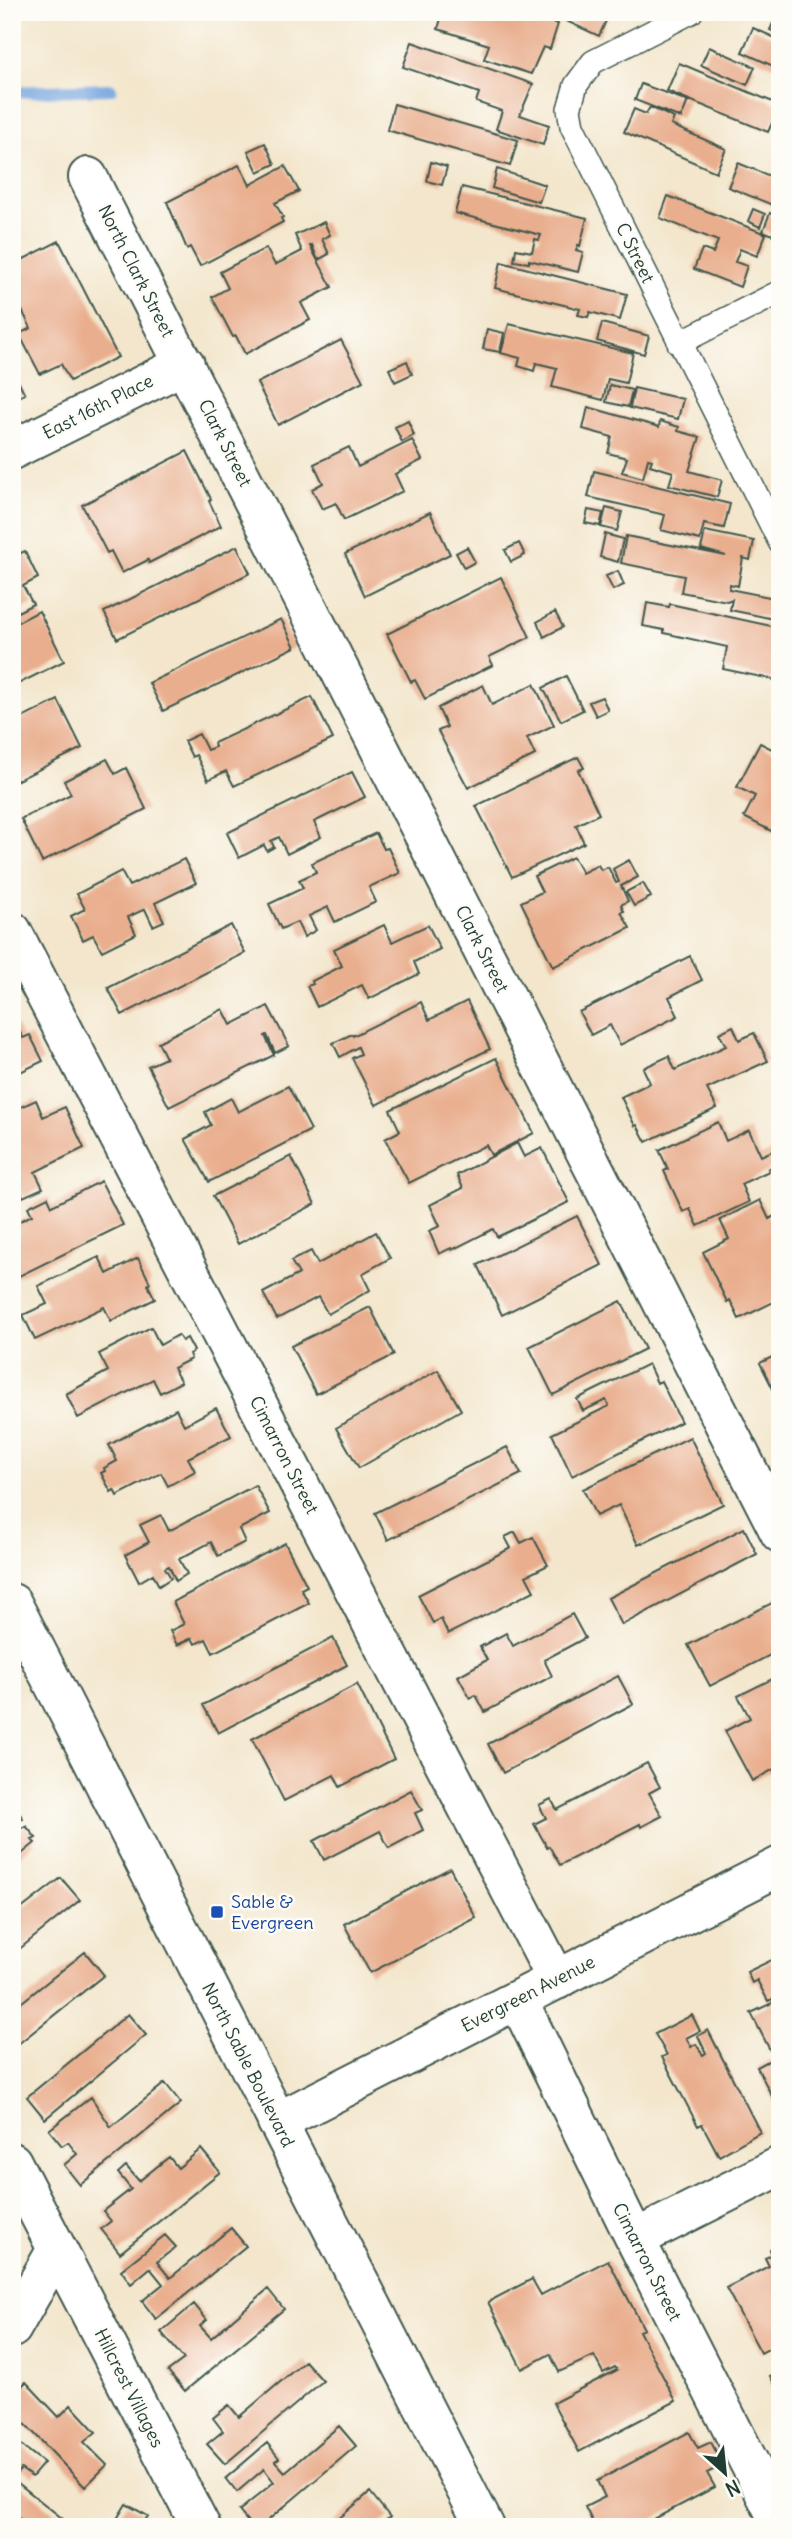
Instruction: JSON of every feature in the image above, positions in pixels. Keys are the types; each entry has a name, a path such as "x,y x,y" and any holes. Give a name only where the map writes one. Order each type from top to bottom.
{"street":[{"name":"North Clark Street","path":"88,177 185,365"},
{"name":"East 16th Place","path":"12,450 185,365"},
{"name":"Clark Street","path":"185,365 780,1533"},
{"name":"Cimarron Street","path":"12,931 557,1980"},
{"name":"North Sable Boulevard","path":"12,1603 485,2527"},
{"name":"Evergreen Avenue","path":"277,2122 780,1866"},
{"name":"Cimarron Street","path":"518,2000 635,2239 780,2523"},
{"name":"Hillcrest Villages","path":"12,2162 201,2527"},
{"path":"635,2239 780,2166"},
{"path":"12,2328 57,2249"}],"lane":[{"name":"C Street","path":"691,12 593,62 576,85 569,109 572,126 780,542"},
{"path":"680,343 780,292"}],"building":[{"path":"435,12 521,12 558,24 550,49 543,47 531,74 484,59 489,45 438,29 442,15"},
{"path":"554,12 610,12 599,36 553,15"},
{"path":"778,12 780,13 780,34 770,30"},
{"path":"753,28 780,40 780,69 742,52"},
{"path":"412,42 533,84 520,115 549,125 543,145 496,129 502,111 476,102 479,93 403,67"},
{"path":"709,47 755,67 747,85 701,65"},
{"path":"679,63 780,105 768,132 667,91"},
{"path":"641,84 688,101 681,118 635,100"},
{"path":"394,104 518,140 510,166 387,130"},
{"path":"650,107 674,118 671,125 726,149 716,172 624,132 634,109 646,114"},
{"path":"265,143 275,164 258,172 248,151"},
{"path":"431,162 447,167 442,185 427,181"},
{"path":"738,163 780,180 780,208 728,187"},
{"path":"239,165 250,185 285,166 299,191 275,203 283,222 200,266 190,247 187,249 167,202"},
{"path":"497,169 545,185 539,202 492,188"},
{"path":"462,187 587,218 580,246 578,245 576,250 583,252 578,272 529,260 529,263 514,261 516,249 532,252 535,239 539,240 541,235 455,213"},
{"path":"668,196 766,234 757,256 740,249 735,262 747,266 740,287 694,269 702,249 713,253 718,241 660,218"},
{"path":"753,209 765,214 760,227 748,221"},
{"path":"770,213 780,217 780,238 763,231"},
{"path":"324,222 330,235 322,239 329,254 318,260 312,245 310,246 332,287 301,303 310,320 245,354 212,297 228,288 220,272 266,248 275,265 302,251 295,235"},
{"path":"59,241 118,357 70,381 61,364 40,374 19,334 31,328 12,291 12,265"},
{"path":"501,262 627,294 620,320 590,312 588,317 578,315 580,309 495,288"},
{"path":"602,323 649,336 644,354 597,341"},
{"path":"509,324 633,353 626,383 608,379 603,400 552,387 557,368 536,363 534,371 518,366 520,358 501,353"},
{"path":"487,329 504,333 500,352 483,349"},
{"path":"341,340 363,381 278,425 257,383"},
{"path":"407,361 412,374 395,382 389,369"},
{"path":"12,370 25,394 12,400"},
{"path":"610,385 632,390 628,407 606,402"},
{"path":"634,388 683,399 678,419 630,408"},
{"path":"588,407 659,427 660,421 679,427 678,431 700,437 689,471 722,480 717,497 669,485 673,472 650,465 652,460 648,459 643,478 622,472 627,458 608,453 612,437 583,429"},
{"path":"408,421 414,435 402,442 395,427"},
{"path":"412,440 422,460 395,474 403,491 344,520 336,503 322,509 312,489 323,483 314,464 349,447 358,467"},
{"path":"187,451 221,526 149,563 148,560 122,573 111,551 107,553 82,505"},
{"path":"594,471 730,504 724,528 704,524 700,540 661,530 665,515 588,497"},
{"path":"606,508 622,512 617,531 601,527"},
{"path":"588,510 603,513 600,526 585,523"},
{"path":"430,512 450,554 365,596 345,554"},
{"path":"705,531 754,541 750,560 743,558 738,586 730,584 729,589 780,599 779,620 730,610 732,599 727,601 681,592 684,576 621,563 626,536 726,556 701,549"},
{"path":"605,534 623,539 618,562 600,557"},
{"path":"519,543 525,555 511,562 505,550"},
{"path":"237,546 250,573 117,639 104,612"},
{"path":"467,547 475,562 464,568 456,553"},
{"path":"25,551 38,578 23,586 33,604 12,615 12,557"},
{"path":"618,571 624,585 613,590 606,576"},
{"path":"501,577 530,637 489,657 493,665 425,699 415,680 411,682 387,634"},
{"path":"647,603 669,607 670,604 780,628 780,681 723,669 727,647 643,626"},
{"path":"39,611 64,661 12,687 12,625"},
{"path":"555,612 563,627 544,637 537,622"},
{"path":"281,619 295,647 163,711 149,683"},
{"path":"566,676 583,710 561,721 543,688"},
{"path":"534,684 554,725 527,738 535,755 468,788 438,731 447,727 438,708 483,685 492,705"},
{"path":"312,697 333,739 234,786 226,771 208,780 196,755 192,757 184,741 199,734 207,750 215,747 214,743"},
{"path":"602,697 608,710 596,716 589,702"},
{"path":"58,700 82,748 12,783 12,723"},
{"path":"760,743 780,753 779,835 744,817 755,796 737,787"},
{"path":"578,757 584,768 578,770 599,814 576,825 584,843 512,877 476,806"},
{"path":"107,759 115,774 126,768 146,809 42,862 21,819 71,794 64,781"},
{"path":"352,772 365,797 314,822 321,837 287,854 279,837 271,841 274,847 267,851 264,845 239,858 227,833"},
{"path":"376,833 384,849 388,848 400,873 369,887 376,902 335,922 328,907 309,916 316,930 304,937 297,922 281,929 269,904 303,888 299,880 316,872 312,863"},
{"path":"573,857 582,873 598,865 601,870 608,867 616,883 619,882 613,869 629,860 638,877 621,886 628,901 621,905 624,911 621,912 630,928 553,967 521,902 542,892 534,876"},
{"path":"184,859 196,883 155,903 164,921 153,926 145,909 128,917 136,934 102,951 93,935 83,940 71,916 85,909 77,894 121,871 129,886"},
{"path":"643,883 651,897 634,906 626,892"},
{"path":"231,925 245,953 122,1015 108,988"},
{"path":"384,925 392,942 428,925 440,949 414,962 419,974 369,999 362,985 317,1007 307,986 342,966 334,949"},
{"path":"690,956 702,980 669,997 678,1016 620,1045 610,1025 591,1035 579,1012"},
{"path":"467,1001 490,1049 376,1105 352,1058 361,1054 358,1047 340,1057 333,1043 352,1034 353,1036 421,1002 429,1020"},
{"path":"268,1006 289,1046 275,1053 267,1035 265,1036 274,1055 169,1107 148,1066 166,1058 158,1042 223,1009 231,1025"},
{"path":"12,1017 23,1038 30,1035 43,1061 12,1076"},
{"path":"733,1026 739,1040 754,1033 768,1061 707,1089 717,1108 646,1142 621,1097 650,1083 643,1068 669,1056 675,1070 726,1046 719,1033"},
{"path":"496,1058 534,1133 491,1155 486,1145 409,1183 385,1139 400,1131 390,1110"},
{"path":"288,1086 311,1130 209,1182 185,1139 211,1125 205,1112 231,1098 238,1112"},
{"path":"36,1100 43,1117 65,1107 84,1148 35,1172 43,1188 23,1197 16,1182 12,1183 12,1111"},
{"path":"718,1122 726,1141 749,1130 761,1156 772,1151 778,1164 741,1184 749,1202 698,1226 690,1209 683,1212 664,1171 668,1169 659,1150"},
{"path":"517,1143 524,1157 542,1148 569,1202 497,1237 493,1229 439,1254 429,1231 440,1226 430,1205 463,1188 457,1175"},
{"path":"291,1156 315,1204 238,1244 213,1196"},
{"path":"101,1181 123,1225 17,1277 12,1267 12,1225 32,1215 28,1207 48,1197 52,1206"},
{"path":"760,1200 769,1219 780,1213 780,1299 739,1319 730,1300 727,1302 703,1252 729,1239 720,1220"},
{"path":"577,1216 602,1265 502,1315 478,1265"},
{"path":"376,1232 390,1258 362,1274 370,1290 328,1314 318,1297 277,1319 263,1293 299,1274 291,1261 311,1251 318,1264"},
{"path":"99,1257 107,1274 138,1258 155,1299 111,1321 104,1307 35,1340 23,1315 47,1304 38,1286"},
{"path":"621,1301 645,1349 553,1395 529,1347"},
{"path":"370,1307 394,1355 316,1394 291,1346"},
{"path":"151,1327 160,1345 178,1335 182,1341 187,1338 194,1351 189,1354 191,1359 173,1368 181,1382 160,1393 153,1379 78,1418 66,1394 108,1371 99,1354"},
{"path":"780,1353 780,1388 774,1391 760,1363"},
{"path":"648,1364 657,1383 661,1381 681,1422 572,1476 552,1434 609,1406 606,1400 583,1411 577,1399"},
{"path":"438,1370 461,1410 359,1468 336,1428"},
{"path":"216,1408 231,1436 188,1458 195,1471 168,1486 161,1473 117,1496 114,1490 111,1492 101,1473 105,1471 104,1468 117,1461 109,1445 176,1409 184,1425"},
{"path":"690,1437 723,1504 638,1545 619,1505 596,1516 583,1489"},
{"path":"507,1447 521,1474 388,1540 375,1513"},
{"path":"255,1485 270,1513 239,1529 245,1542 218,1556 211,1542 179,1559 187,1574 176,1581 169,1566 165,1568 171,1578 159,1586 153,1574 139,1582 125,1555 149,1542 140,1525 161,1515 169,1531"},
{"path":"744,1528 757,1554 622,1625 608,1598"},
{"path":"515,1532 521,1543 533,1537 548,1565 526,1576 534,1591 448,1634 441,1619 433,1623 418,1595 511,1548 505,1537"},
{"path":"285,1543 307,1586 301,1589 309,1603 213,1653 206,1639 195,1644 192,1638 177,1645 170,1631 184,1624 173,1602"},
{"path":"774,1602 780,1613 780,1650 710,1686 688,1645"},
{"path":"572,1614 585,1638 544,1660 552,1676 485,1712 476,1695 470,1698 458,1676 487,1660 480,1647 506,1633 513,1646"},
{"path":"333,1638 347,1665 218,1733 203,1705"},
{"path":"780,1675 780,1766 752,1781 725,1731 750,1718 738,1696"},
{"path":"618,1676 633,1704 503,1773 488,1744"},
{"path":"357,1684 394,1759 340,1787 334,1775 284,1801 252,1739"},
{"path":"647,1763 660,1787 649,1793 662,1816 641,1827 640,1824 560,1865 534,1824 546,1818 539,1805 551,1799 557,1810"},
{"path":"411,1790 422,1810 415,1813 423,1830 389,1848 380,1831 324,1860 314,1841"},
{"path":"12,1804 23,1818 15,1824 19,1829 26,1826 36,1838 32,1840 35,1843 12,1862"},
{"path":"450,1868 476,1918 370,1973 344,1924"},
{"path":"61,1878 80,1900 12,1955 12,1916"},
{"path":"85,1952 104,1975 12,2049 12,2010"},
{"path":"778,1957 780,1996 768,2001 757,1980 752,1983 747,1972"},
{"path":"780,1999 780,2112 757,2067 774,2058 751,2013"},
{"path":"128,2014 146,2035 45,2119 27,2097"},
{"path":"692,2015 700,2031 686,2038 691,2047 696,2044 703,2055 706,2053 698,2036 708,2030 760,2132 719,2156 702,2124 698,2126 662,2057 667,2055 655,2034"},
{"path":"165,2083 181,2103 80,2185 64,2165 77,2154 68,2142 62,2146 49,2130 91,2097 111,2127"},
{"path":"201,2149 220,2172 120,2253 101,2229 111,2221 103,2211 131,2189 118,2173 126,2166 139,2181 169,2157 178,2168"},
{"path":"231,2228 246,2246 156,2319 142,2301 163,2284 150,2268 131,2284 121,2270 165,2235 176,2247 157,2262 170,2278"},
{"path":"780,2245 780,2343 761,2353 726,2288 769,2266 765,2258 772,2255 770,2250"},
{"path":"608,2260 644,2329 639,2331 676,2401 579,2452 553,2403 617,2370 615,2367 603,2373 594,2356 559,2372 550,2354 522,2369 488,2302 532,2279 541,2295"},
{"path":"268,2289 284,2309 185,2391 168,2371 184,2359 161,2332 194,2304 207,2320 200,2326 211,2338"},
{"path":"305,2361 323,2381 225,2464 207,2444 223,2431 213,2418 229,2405 239,2417"},
{"path":"780,2371 780,2395 770,2376"},
{"path":"26,2382 59,2417 71,2405 96,2432 84,2442 107,2465 85,2487 12,2410 12,2395"},
{"path":"339,2426 356,2446 260,2527 252,2527 239,2511 274,2482 264,2469 237,2492 226,2478 267,2443 279,2458 275,2461 285,2472"},
{"path":"689,2432 698,2448 711,2442 723,2465 707,2473 715,2487 639,2527 616,2527 613,2522 604,2527 595,2527 585,2507 605,2497 597,2481"},
{"path":"12,2438 44,2463 32,2477 21,2469 13,2479 73,2527 31,2527 12,2512"},
{"path":"370,2492 390,2517 378,2527 329,2527"},
{"path":"126,2504 148,2516 141,2527 112,2527"}],"waterway":[{"path":"12,92 111,89"}],"place":[{"name":"Sable & Evergreen","path":"217,1912"}]}
